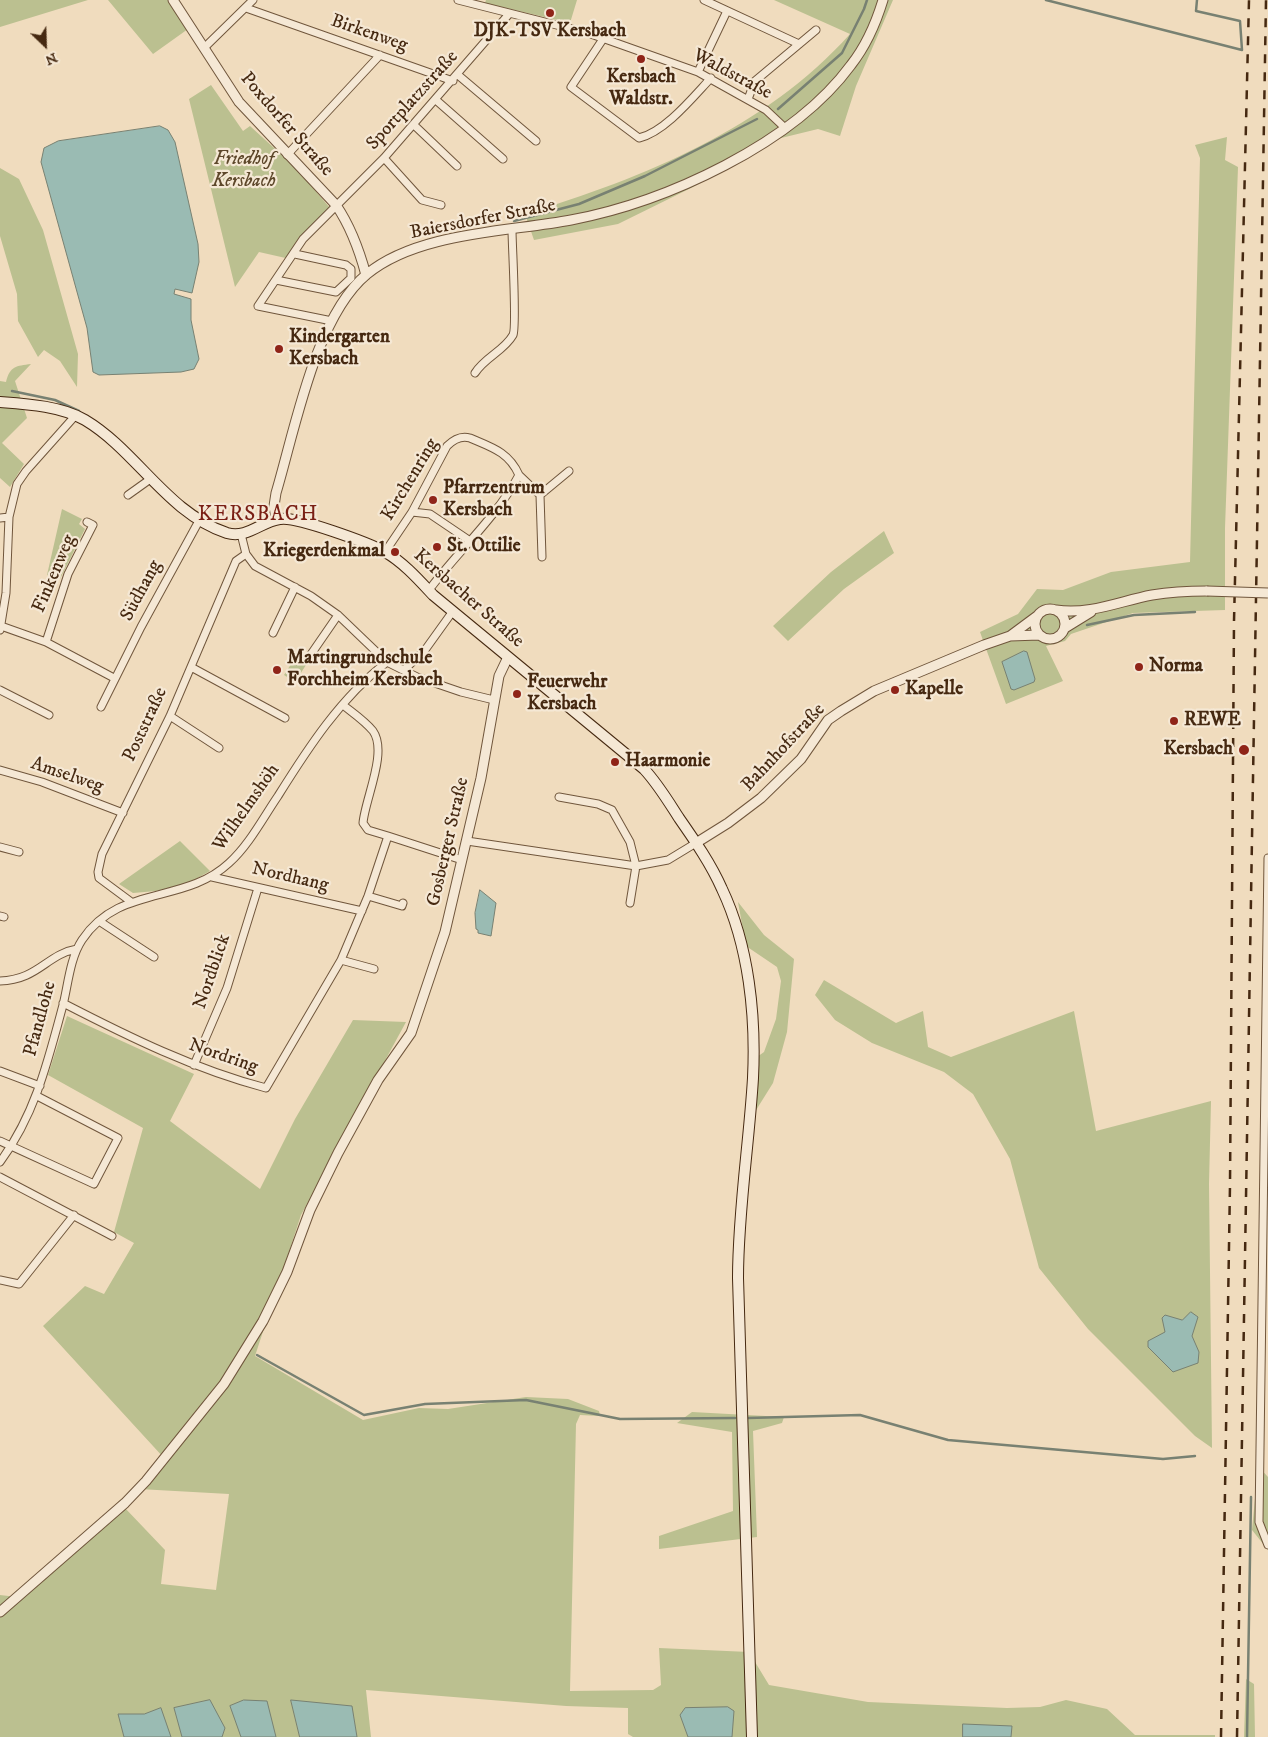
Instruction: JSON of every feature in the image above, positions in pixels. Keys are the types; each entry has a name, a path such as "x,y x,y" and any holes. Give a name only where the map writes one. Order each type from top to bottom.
{"main road":[{"path":"0,402 46,408 86,420 123,451 150,480 200,519 227,533 241,534"},
{"name":"Kersbacher Straße","path":"241,534 276,519 283,518 309,523 385,552 411,572 453,612 644,769 663,792 723,890 736,928 746,971 753,1031 753,1078 740,1212 738,1278 752,1737"}],"street":[{"name":"Poxdorfer Straße","path":"173,0 240,102 287,155 336,205 347,221 357,243 366,275"},
{"path":"205,47 254,0"},
{"name":"Waldstraße","path":"458,0 482,3 509,14 603,39 698,72 766,110 784,127"},
{"path":"704,0 799,44"},
{"name":"Baiersdorfer Straße","path":"276,519 274,506 276,494 302,404 332,321 345,299 366,275 385,262 421,245 572,220 645,201 717,169 769,138 810,109 851,66 873,28 883,0"},
{"name":"Birkenweg","path":"246,8 380,55 455,78"},
{"path":"698,72 727,11"},
{"name":"Sportplatzstraße","path":"332,321 258,306 295,254 303,239 384,158 509,14"},
{"path":"748,99 755,81 816,30"},
{"path":"603,39 571,87 639,138 652,133 678,113 711,78"},
{"path":"287,155 380,55"},
{"path":"455,78 536,141"},
{"path":"436,100 503,159"},
{"path":"414,125 458,166"},
{"path":"384,158 422,200 441,205"},
{"path":"475,373 492,354 504,347 514,333 512,230"},
{"path":"276,280 336,292 351,278 351,269 346,265 295,254"},
{"path":"76,416 26,470 17,484 10,518 0,628 46,642 114,678"},
{"name":"Kirchenring","path":"385,552 412,512 447,446 454,439 465,436 499,450 514,464 519,475 540,495"},
{"path":"542,557 540,495 569,470"},
{"path":"429,590 451,560 498,508 519,475"},
{"path":"128,495 150,480"},
{"path":"412,512 430,514 470,540"},
{"path":"0,518 10,518"},
{"name":"Südhang","path":"101,707 114,678 200,519"},
{"name":"Finkenweg","path":"46,642 68,574 94,525 87,522"},
{"path":"241,534 246,554 255,566 311,596 338,615 387,662 461,692 494,700"},
{"name":"Poststraße","path":"130,901 102,882 98,872 102,854 170,716 236,561 246,554"},
{"path":"273,634 295,587"},
{"path":"1010,636 1043,610 1070,612 1093,610 1152,596 1207,591 1268,593"},
{"path":"1056,610 1064,617 1065,628"},
{"path":"1036,616 1034,626 1039,635 1046,639 1054,639 1061,635 1065,628 1093,610"},
{"path":"404,670 425,650 453,612"},
{"path":"307,660 338,615"},
{"path":"1010,636 1039,635"},
{"name":"Bahnhofstraße","path":"693,839 728,823 761,798 800,759 828,720 841,711 874,692 1010,636"},
{"name":"Gosberger Straße","path":"0,1612 125,1503 184,1436 224,1384 262,1321 287,1272 310,1210 338,1153 378,1080 411,1034 445,932 481,778 499,676 508,657"},
{"name":"Wilhelmshöh","path":"78,949 81,941 99,921 130,901 194,886 212,877 230,863 250,838 311,744 368,676 387,662"},
{"path":"191,667 285,718"},
{"path":"0,690 49,716"},
{"path":"343,705 373,732 378,743 377,761 363,823 368,830 462,860"},
{"path":"170,716 219,748"},
{"name":"Amselweg","path":"0,770 42,782 123,813"},
{"path":"559,797 598,804 612,810 630,842 636,866 630,903"},
{"name":"Nordring","path":"63,1003 157,1050 236,1080 266,1088 341,960 368,896 388,836"},
{"path":"467,841 636,866 668,860 693,839"},
{"path":"0,847 19,852"},
{"path":"1268,858 1259,1522 1262,1534 1268,1545"},
{"name":"Nordhang","path":"212,877 362,911"},
{"name":"Nordblick","path":"194,1065 227,988 258,888"},
{"path":"368,896 402,906 403,903"},
{"path":"99,921 154,957"},
{"path":"0,981 24,977 66,951 78,949"},
{"name":"Pfandlohe","path":"0,1162 12,1146 37,1096 78,949"},
{"path":"341,960 374,969"},
{"path":"0,1071 40,1086"},
{"path":"0,1141 93,1185 118,1138 37,1096"},
{"path":"0,1177 112,1236"},
{"path":"0,1280 19,1284 74,1215"}],"green space":[{"path":"0,0 88,0 0,27"},
{"path":"108,0 171,0 188,29 153,54"},
{"name":"DJK-TSV Kersbach","path":"486,0 577,0 570,23 485,3"},
{"path":"774,0 893,0 856,86 840,136 818,129 777,139 693,187 618,224 534,240 525,214 614,184 701,146 742,123 781,97 817,67 850,34"},
{"name":"Friedhof Kersbach","path":"211,85 243,131 250,126 296,168 330,208 290,259 259,252 235,287 189,99"},
{"path":"1227,137 1225,160 1238,167 1225,528 1225,610 1133,613 1071,634 1065,641 1046,646 1063,681 1006,704 980,632 1018,614 1037,589 1063,590 1111,572 1190,562 1200,158 1195,145"},
{"path":"0,168 19,179 43,230 78,354 77,387 60,361 44,350 38,357 18,321 17,294 0,236"},
{"path":"31,364 15,381 27,418 2,443 24,464 10,487 0,478 0,381 6,382 9,373 14,368"},
{"path":"62,509 82,519 79,524 85,529 60,579 47,575"},
{"path":"884,531 894,553 844,589 788,641 773,626 831,572"},
{"path":"295,658 306,665 295,682 284,675"},
{"path":"180,841 210,871 187,884 156,891 133,893 119,884"},
{"path":"738,902 764,935 794,959 787,1032 773,1083 753,1115 757,1057 764,1052 776,1019 781,981 777,967 746,946"},
{"path":"824,980 896,1023 923,1011 928,1047 951,1057 1074,1011 1096,1131 1211,1101 1209,1184 1212,1448 1195,1436 1088,1329 1039,1268 1010,1159 973,1094 944,1072 872,1043 835,1020 815,995"},
{"path":"67,1016 194,1074 170,1121 260,1189 295,1119 353,1020 406,1022 301,1215 255,1356 363,1420 419,1408 448,1409 526,1397 568,1399 599,1411 600,1416 580,1415 576,1424 570,1691 653,1690 661,1685 659,1648 749,1652 769,1685 868,1702 1007,1708 1040,1707 1066,1700 1107,1709 1135,1735 1215,1735 1215,1737 633,1737 628,1734 628,1708 566,1706 366,1690 371,1737 0,1737 0,1595 17,1597 124,1507 165,1550 161,1584 216,1590 229,1494 139,1489 164,1458 43,1326 85,1286 104,1294 134,1243 114,1232 143,1128 48,1075"},
{"path":"692,1412 784,1417 782,1423 753,1431 757,1537 659,1549 659,1536 733,1511 732,1432 677,1423"},
{"path":"1258,1466 1268,1477 1268,1550 1252,1530"},
{"path":"1246,1679 1254,1684 1255,1737 1244,1737"}],"water":[{"path":"160,126 168,130 175,142 198,244 199,262 192,293 175,289 174,294 191,299 191,320 199,359 194,369 181,372 99,375 93,372 87,328 41,162 44,148 58,141"},
{"path":"1024,651 1027,652 1035,679 1034,682 1014,690 1011,689 1002,662"},
{"path":"480,890 496,903 491,936 478,933 476,929 475,913"},
{"path":"1191,1312 1198,1317 1192,1336 1199,1352 1198,1363 1173,1372 1148,1347 1148,1341 1165,1332 1162,1318 1165,1315 1182,1320"},
{"path":"210,1700 225,1728 222,1737 182,1737 174,1708"},
{"path":"244,1700 267,1701 276,1737 241,1737 230,1706"},
{"path":"291,1700 352,1706 357,1737 300,1737"},
{"path":"728,1707 734,1711 732,1737 688,1737 680,1715 685,1708"},
{"path":"161,1708 171,1737 124,1737 118,1714 144,1714"},
{"path":"963,1724 1012,1726 1011,1737 963,1737"}],"waterway":[{"path":"778,109 842,53 867,0"},
{"path":"1046,0 1242,50 1240,21 1196,11 1197,0"},
{"path":"514,221 579,204 645,176 757,119"},
{"path":"12,391 55,400 79,411"},
{"path":"1087,625 1134,615 1195,612"},
{"path":"257,1355 364,1415 425,1404 526,1400 620,1419 735,1418"},
{"path":"748,1418 860,1415 948,1440 1163,1459 1195,1456"},
{"path":"1247,1737 1251,1497"}],"railway":[{"path":"1221,1737 1230,1185 1234,621 1249,0"},
{"path":"1237,1737 1266,0"}],"place":[{"name":"DJK-TSV Kersbach","path":"550,13"},
{"name":"Kersbach Waldstr.","path":"641,59"},
{"name":"Kindergarten Kersbach","path":"279,349"},
{"name":"Pfarrzentrum Kersbach","path":"433,500"},
{"name":"St. Ottilie","path":"437,547"},
{"name":"Kriegerdenkmal","path":"395,552"},
{"name":"Norma","path":"1139,667"},
{"name":"Martingrundschule Forchheim Kersbach","path":"277,670"},
{"name":"Kapelle","path":"895,690"},
{"name":"Feuerwehr Kersbach","path":"517,694"},
{"name":"REWE","path":"1174,721"},
{"name":"Kersbach","path":"1244,750"},
{"name":"Haarmonie","path":"615,762"}],"district":[{"name":"KERSBACH","path":"258,516"}]}
